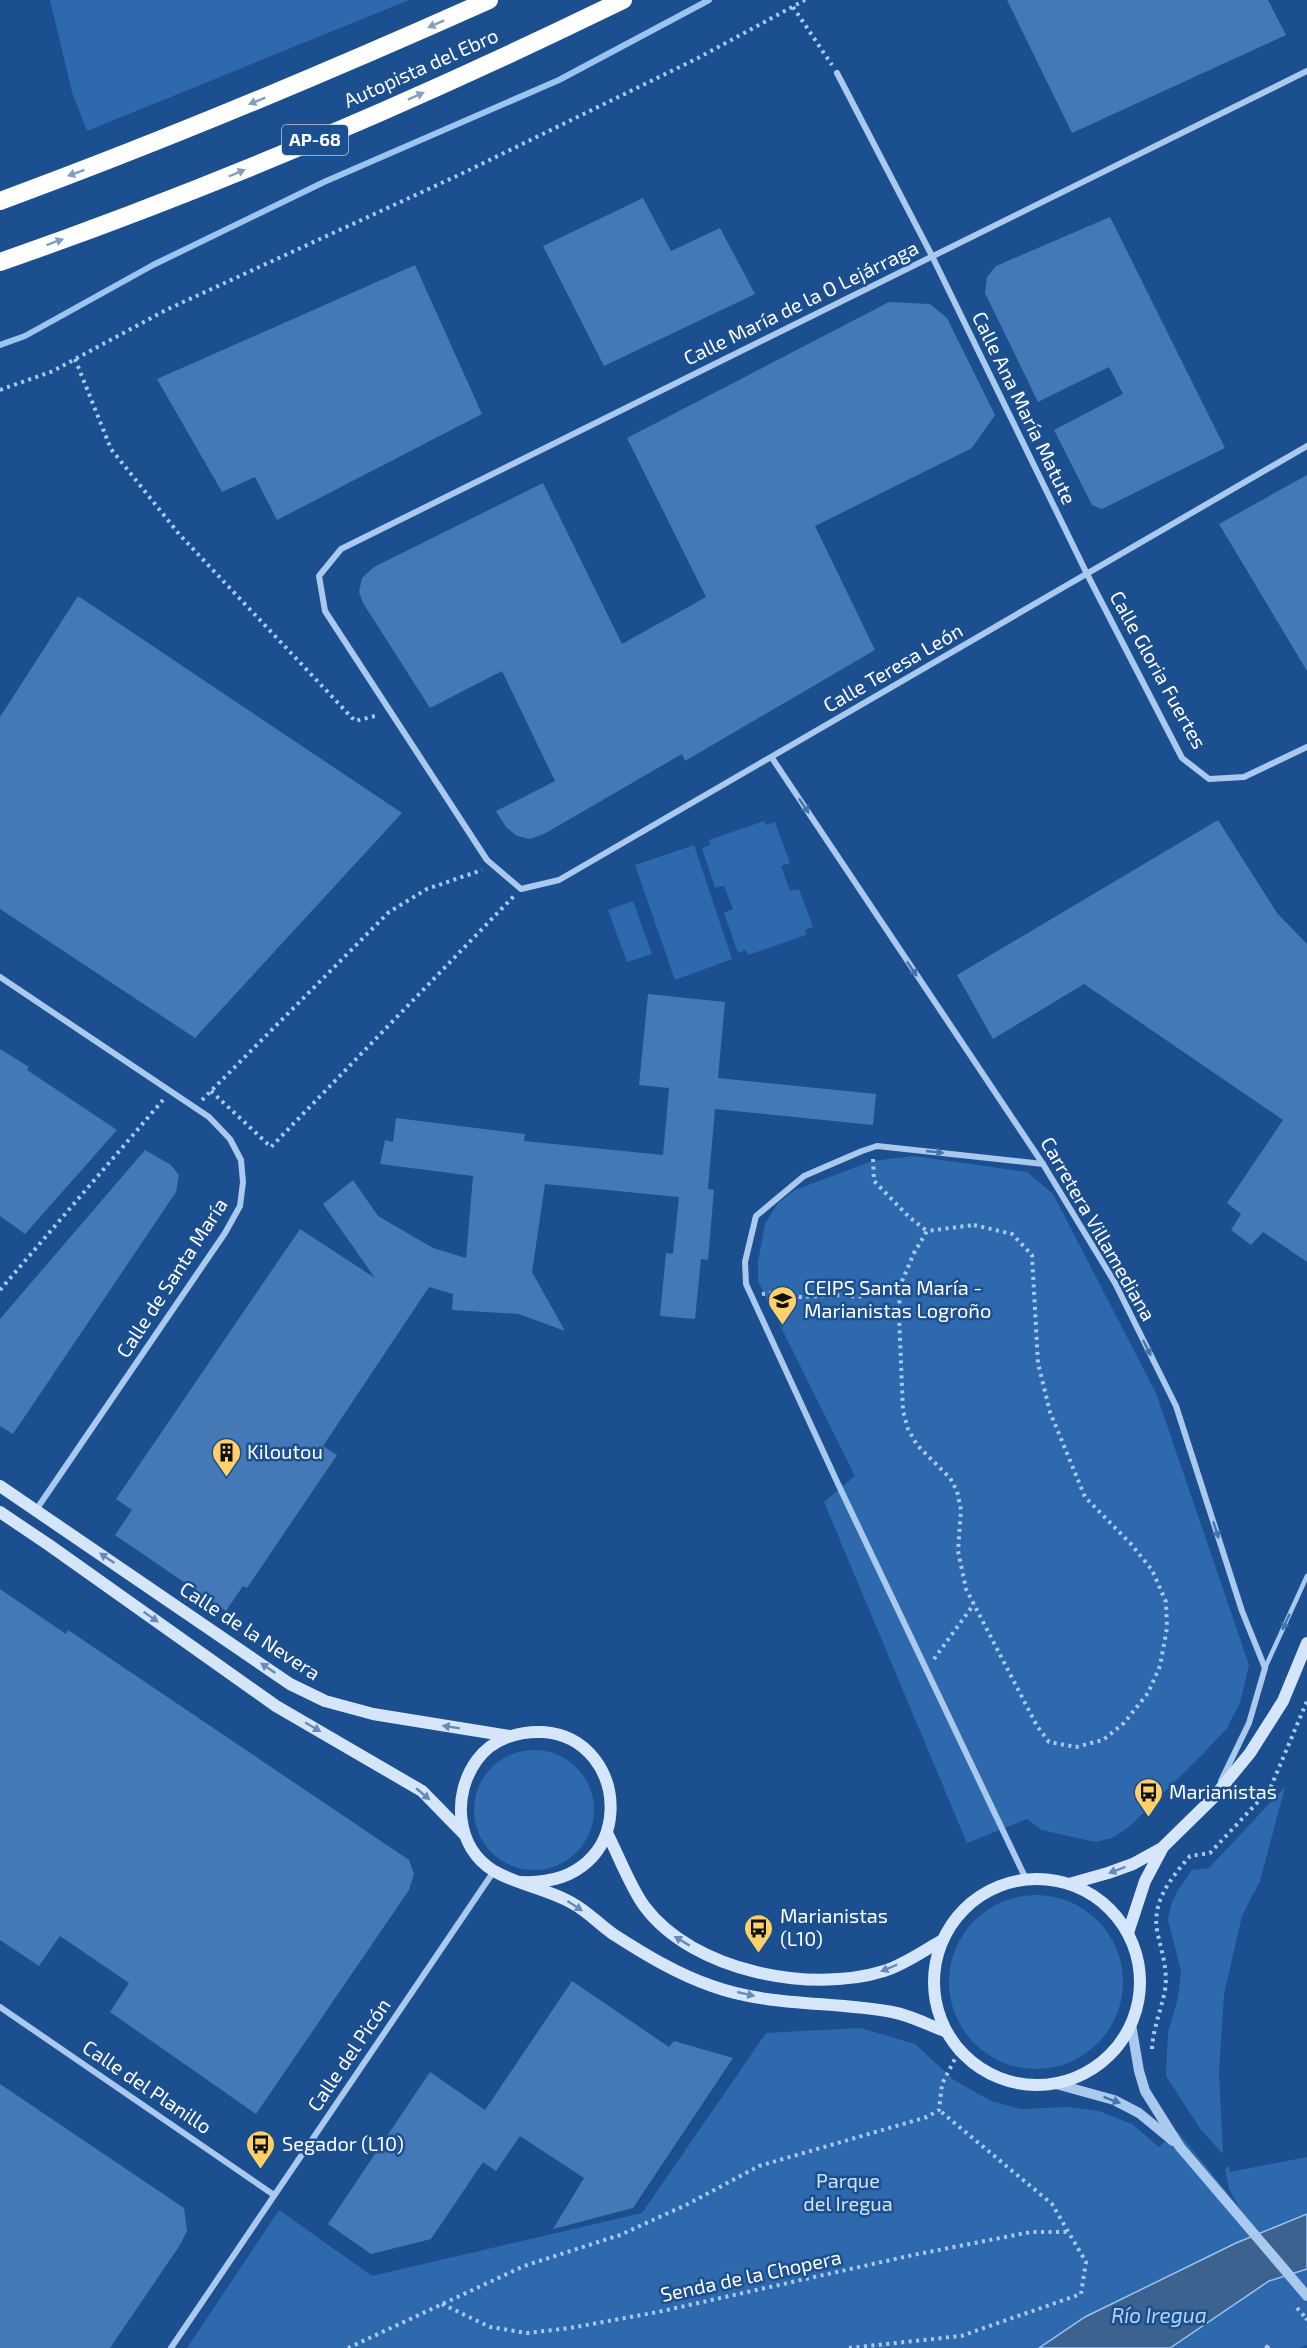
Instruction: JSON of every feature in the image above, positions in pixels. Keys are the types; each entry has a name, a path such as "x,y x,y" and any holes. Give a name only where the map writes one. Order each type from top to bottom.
{"highway":[{"name":"Autopista del Ebro","path":"0,201 182,132 359,58 489,0"},
{"name":"Autopista del Ebro","path":"0,262 211,184 484,65 623,0"}],"main road":[{"name":"Calle de la Nevera","path":"0,1486 290,1684 325,1701 373,1714 509,1736"},
{"path":"0,1512 276,1706 422,1791 465,1835 482,1861 495,1871 572,1903 612,1933 660,1962 714,1987 782,2002 894,2012 945,2031"},
{"path":"1128,1933 1145,1881 1162,1848 1213,1797 1250,1753 1283,1701 1307,1643"},
{"path":"465,1835 460,1818 463,1784 470,1769 494,1744 509,1736 528,1732 547,1732 582,1747 600,1769 610,1796 611,1814 607,1833 597,1852 582,1867 564,1878 543,1883 522,1882"},
{"path":"607,1833 644,1906 675,1937 714,1959 753,1972 763,1975 837,1980 885,1971 941,1941"},
{"path":"1069,1884 1124,1867 1162,1848"},
{"path":"1026,1879 1048,1879 1069,1884 1105,1902 1120,1917 1135,1948 1140,1974 1139,2000 1131,2024 1119,2045 1101,2063 1080,2076 1056,2084 1030,2085 1003,2080 980,2068 959,2051 945,2031 937,2009 933,1986 934,1963 941,1941 956,1918 975,1898 999,1886 1026,1879"}],"street":[{"name":"Calle María de la O Lejárraga","path":"391,712 325,611 319,576 341,549 1307,71"},
{"name":"Calle Ana María Matute","path":"837,73 932,256 1087,574"},
{"name":"Calle Teresa León","path":"521,889 559,880 1307,446"},
{"name":"Calle Gloria Fuertes","path":"1087,574 1182,758 1209,779 1244,777 1307,747"},
{"path":"391,712 487,860 521,889"},
{"name":"Carretera Villamediana","path":"772,758 1042,1164 1115,1283 1176,1406 1242,1611 1265,1668"},
{"name":"Calle de Santa María","path":"0,977 209,1117 230,1139 241,1160 243,1182 240,1206 219,1243 36,1510"},
{"path":"1026,1879 926,1671 746,1284 745,1262 756,1216 804,1176 877,1146 1042,1164"},
{"path":"1213,1797 1249,1723 1265,1668"},
{"name":"Calle del Picón","path":"171,2348 495,1871"},
{"name":"Calle del Planillo","path":"0,2007 274,2195"},
{"path":"1131,2024 1145,2091 1180,2147 1307,2296"},
{"path":"1056,2084 1114,2100 1139,2113 1180,2147"}],"lane":[{"path":"1265,1668 1307,1576"}],"path":[{"path":"0,390 53,371 166,310 470,170 698,58 805,0"},
{"path":"793,7 837,73"},
{"path":"75,359 111,449 179,534 355,721 391,712"},
{"path":"195,1108 389,912 427,889 494,866"},
{"path":"211,1091 271,1147 521,889"},
{"path":"0,1290 170,1091"},
{"path":"877,1146 872,1161 874,1181 909,1217 927,1231 974,1225 1012,1234 1032,1255 1038,1363 1050,1412 1085,1497 1131,1544 1152,1570 1166,1602 1167,1628 1160,1666 1148,1693 1124,1723 1103,1740 1076,1747 1049,1742 1037,1726 966,1589 958,1551 961,1510 957,1491 950,1478 917,1445 908,1429 903,1412 900,1286 914,1253 927,1231"},
{"path":"752,1297 780,1292 800,1297 844,1295 858,1297 900,1286"},
{"path":"926,1671 974,1604"},
{"path":"1152,2054 1153,2034 1165,1989 1164,1955 1157,1932 1156,1918 1159,1902 1168,1882 1190,1856 1210,1854 1270,1789 1307,1701"},
{"path":"939,2110 942,2084 959,2051"},
{"path":"849,2348 962,2336 1082,2294 1086,2262 1052,2204 939,2110"},
{"path":"348,2348 524,2266 620,2235 688,2204 759,2166 884,2131 927,2117 939,2110"},
{"name":"Senda de la Chopera","path":"442,2304 490,2327 527,2333 537,2332 658,2312 913,2255 1031,2232 1069,2232"}],"green space":[{"path":"50,0 409,0 87,131 72,92"},
{"path":"764,821 766,825 775,822 790,863 781,866 790,891 799,889 813,927 805,930 806,935 748,955 746,950 738,953 724,913 733,909 724,886 715,888 702,848 710,845 709,840"},
{"path":"694,845 732,959 675,980 635,865"},
{"path":"633,901 652,954 627,962 608,910"},
{"path":"914,1156 1027,1172 1053,1194 1156,1393 1249,1665 1240,1703 1227,1728 1129,1827 1112,1838 1095,1842 1042,1830 1027,1819 967,1843 824,1502 855,1476 758,1281 758,1262 765,1224 778,1203 795,1190 872,1161"},
{"path":"534,1750 557,1755 576,1768 589,1787 594,1810 589,1833 576,1852 557,1865 534,1870 511,1865 492,1852 479,1833 474,1810 479,1787 492,1768 511,1755"},
{"path":"1285,1787 1260,1881 1242,1916 1224,1994 1219,2072 1223,2154 1201,2130 1166,2076 1168,2032 1178,1998 1181,1971 1168,1920 1171,1905 1178,1890 1192,1870 1209,1868"},
{"path":"1036,1895 1069,1902 1084,1910 1097,1921 1108,1934 1116,1949 1123,1982 1116,2015 1108,2030 1097,2043 1084,2054 1069,2062 1036,2069 1003,2062 988,2054 975,2043 964,2030 956,2015 949,1982 956,1949 964,1934 975,1921 988,1910 1003,1902"},
{"name":"Parque del Iregua","path":"860,2028 915,2044 954,2080 991,2101 1021,2109 1068,2107 1099,2111 1132,2124 1159,2147 1177,2131 1239,2207 1229,2189 1225,2169 1229,2166 1230,2172 1307,2157 1307,2345 1299,2348 1170,2348 1269,2281 1236,2243 1085,2317 1039,2348 187,2348 279,2210 372,2276 642,2213 766,2033"}],"water":[{"name":"Río Iregua","path":"1307,2214 1307,2269 1269,2281 1170,2348 1039,2348 1085,2317 1236,2243"}],"building":[{"path":"1007,0 1268,0 1286,35 1072,133"},
{"path":"643,198 671,251 720,228 755,294 604,366 543,246"},
{"path":"1110,217 1225,448 1102,509 1092,505 1054,430 1123,394 1109,367 1038,402 985,293 987,277 996,266"},
{"path":"415,265 482,414 277,520 255,477 222,492 157,379"},
{"path":"889,302 930,304 947,318 995,415 972,448 815,526 875,650 685,761 682,754 544,834 530,839 517,836 506,827 496,811 555,781 502,671 430,708 363,603 359,592 362,578 374,567 543,483 622,644 706,597 627,438"},
{"path":"1307,475 1307,671 1219,524"},
{"path":"78,596 402,813 195,1038 0,909 0,717"},
{"path":"1218,820 1277,913 1307,944 1307,1262 1263,1232 1251,1245 1231,1230 1241,1214 1227,1203 1283,1120 1084,984 993,1039 957,975"},
{"path":"648,994 725,1002 718,1078 876,1094 873,1125 715,1109 708,1189 714,1190 708,1260 701,1259 695,1319 660,1316 666,1253 673,1254 679,1197 545,1184 532,1272 565,1331 519,1314 452,1310 453,1294 429,1287 323,1446 337,1455 247,1588 243,1586 226,1611 115,1535 132,1510 116,1499 300,1229 375,1278 323,1204 353,1180 378,1216 433,1248 466,1258 473,1176 380,1164 385,1140 393,1142 396,1118 525,1134 524,1141 663,1155 669,1088 639,1085"},
{"path":"0,1049 29,1067 27,1070 117,1130 25,1234 0,1216"},
{"path":"145,1150 171,1165 179,1175 176,1192 13,1434 0,1426 0,1319"},
{"path":"0,1589 66,1634 68,1630 409,1860 414,1874 409,1890 256,2114 110,2012 129,1983 60,1936 39,1966 0,1940"},
{"path":"572,1981 669,2047 674,2041 733,2058 633,2208 553,2229 584,2178 520,2136 496,2171 483,2162 431,2239 371,2254 328,2224 430,2072 485,2110"},
{"path":"0,2084 184,2208 187,2231 180,2245 110,2348 0,2348"}],"waterway":[{"path":"0,345 25,336 153,265 324,182 559,80 709,0"}],"place":[{"name":"CEIPS Santa María - Marianistas Logroño","path":"783,1326"},
{"name":"Kiloutou","path":"226,1478"},
{"name":"Marianistas","path":"1148,1818"},
{"name":"Marianistas (L10)","path":"759,1954"},
{"name":"Segador (L10)","path":"261,2170"}]}
